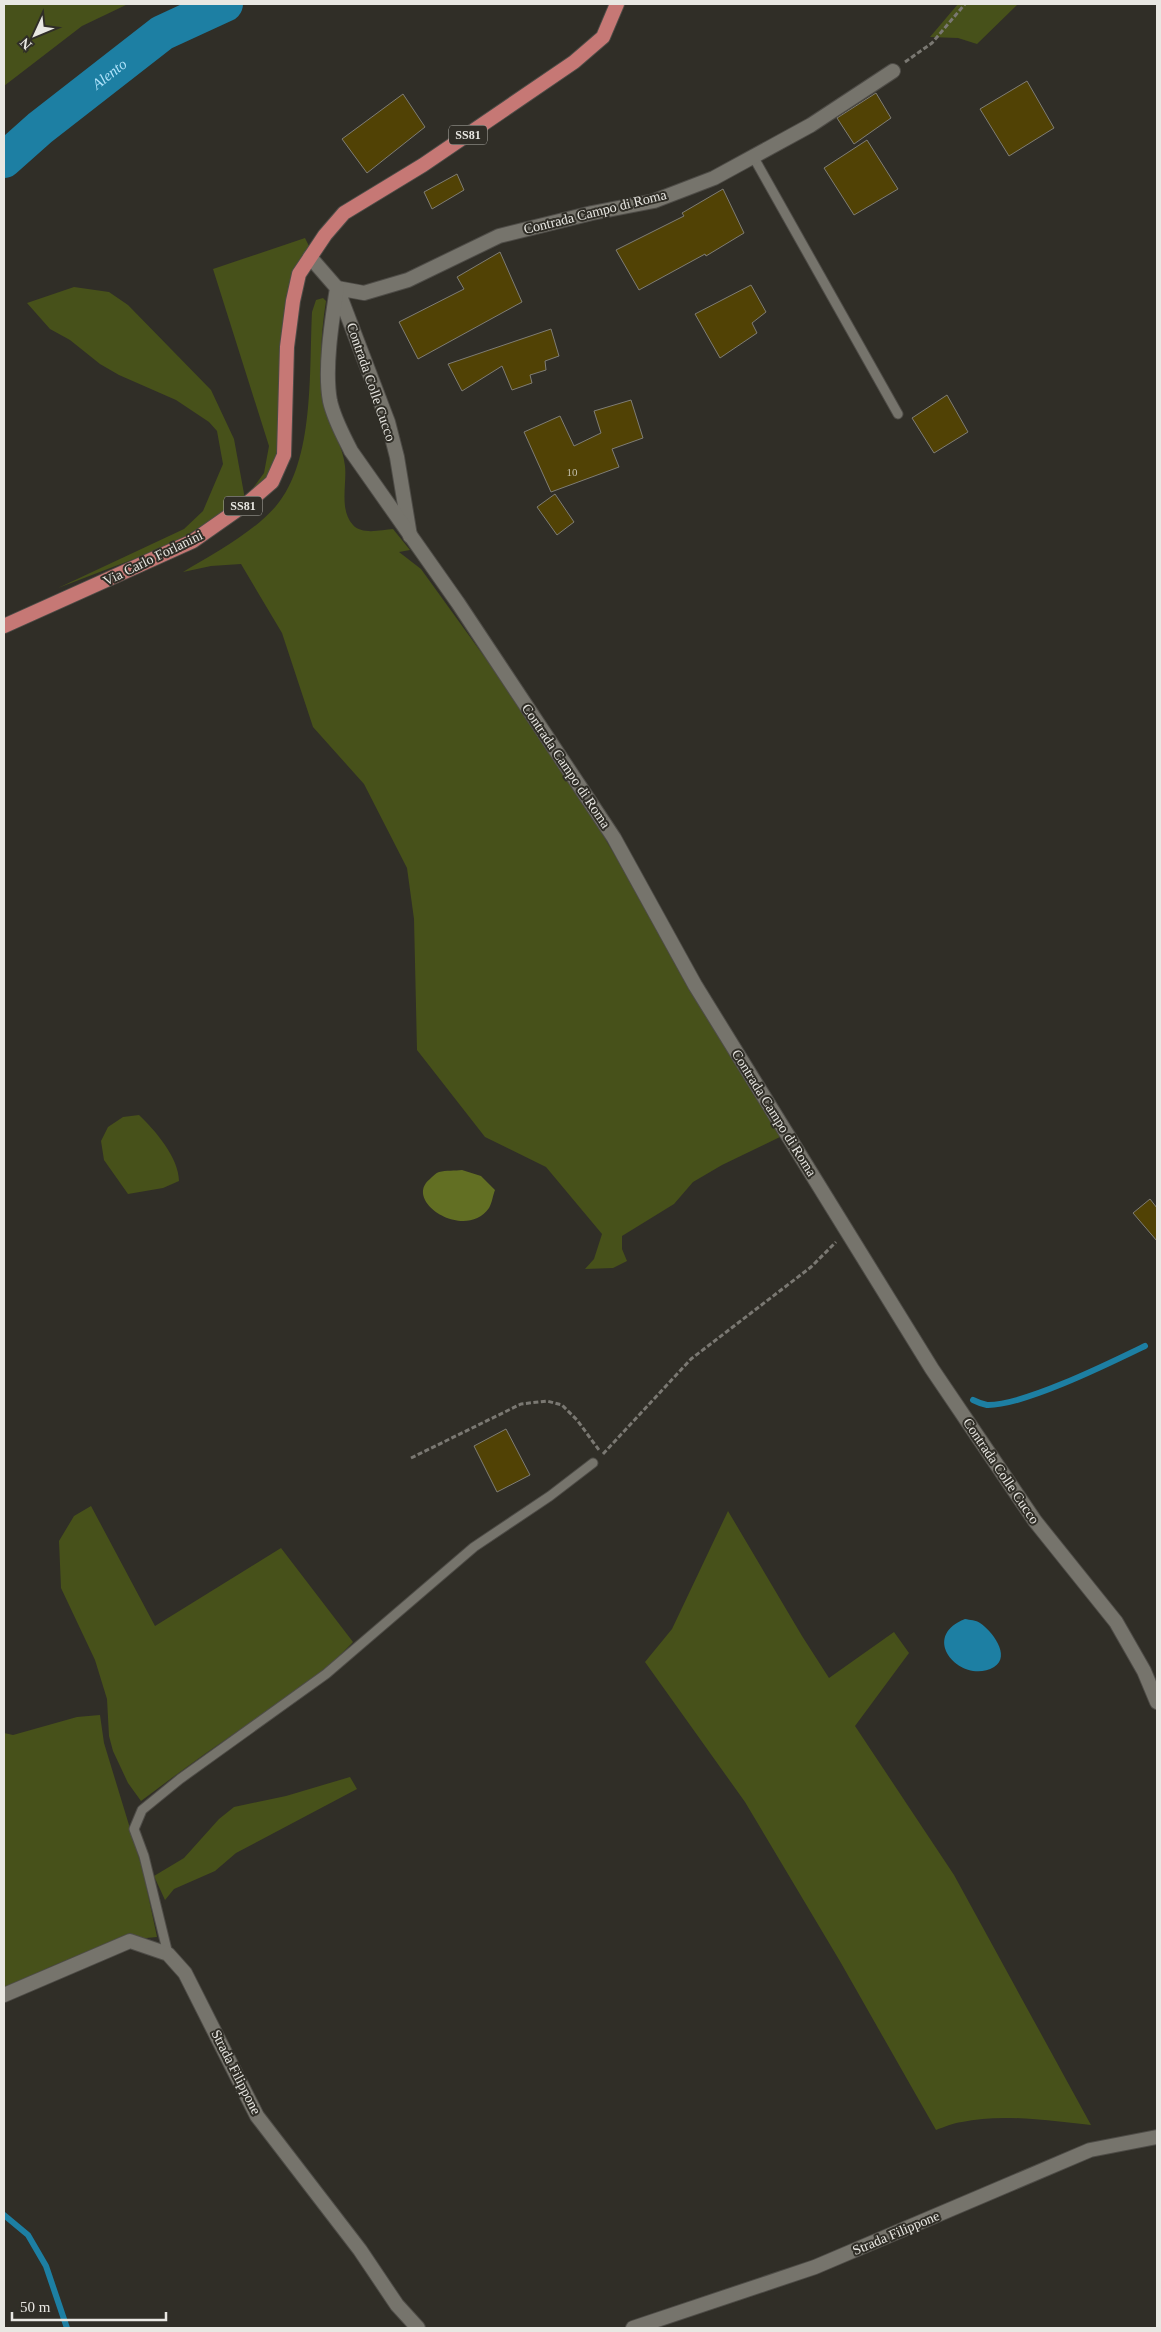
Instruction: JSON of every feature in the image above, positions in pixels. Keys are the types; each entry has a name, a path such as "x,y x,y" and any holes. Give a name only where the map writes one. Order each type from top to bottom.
{"main road":[{"name":"SS81","path":"310,257 325,235 344,214 423,165 574,62 603,37 616,4"},
{"name":"Via Carlo Forlanini","path":"4,626 193,541 250,501 272,482 284,455 287,347 292,301 298,274 310,257"}],"street":[{"name":"Contrada Campo di Roma","path":"849,1234 696,984 614,838 458,603 351,451 338,426 330,400 331,329 337,288 364,293 408,280 500,236 592,212 654,200 714,178 754,158 811,124 893,71"},
{"path":"310,257 337,288"},
{"name":"Contrada Colle Cucco","path":"337,288 388,422 397,457 410,536"},
{"name":"Contrada Colle Cucco","path":"849,1234 932,1370 1035,1521 1116,1622 1144,1671 1157,1702"},
{"path":"4,1995 130,1941 168,1954"},
{"name":"Strada Filippone","path":"168,1954 184,1972 257,2116 360,2250 397,2305 418,2328"},
{"name":"Strada Filippone","path":"632,2328 815,2267 1090,2150 1157,2137"}],"lane":[{"path":"754,158 898,414"},
{"path":"168,1954 144,1856 134,1829 142,1810 180,1779 326,1674 474,1547 550,1496 593,1463"}],"path":[{"path":"893,71 932,43 965,4"},
{"path":"593,1463 692,1359 812,1267 824,1253 849,1234"},
{"path":"411,1458 521,1404 547,1401 562,1405 591,1437 602,1454"}],"green space":[{"path":"4,4 128,4 82,26 4,86"},
{"path":"958,4 1018,4 977,44 958,38 930,37"},
{"path":"305,238 310,248 289,292 279,442 275,463 265,482 246,499 185,536 152,552 58,588 184,529 203,511 223,464 217,431 209,422 176,400 119,375 100,364 70,340 50,329 27,303 74,287 109,292 128,305 211,390 234,439 245,499 264,473 269,446 213,269"},
{"path":"323,298 326,301 321,344 321,373 328,415 344,459 344,497 349,519 353,525 361,530 393,529 410,550 399,552 421,569 491,666 601,832 782,1136 722,1165 693,1182 674,1204 622,1236 622,1249 627,1261 613,1268 585,1269 594,1259 602,1234 546,1167 485,1137 417,1050 414,919 407,868 364,784 313,727 282,633 241,564 211,566 183,572 256,525 276,506 289,487 298,465 304,440 310,387 312,312 316,300"},
{"path":"139,1115 159,1136 171,1154 178,1172 179,1181 163,1188 128,1194 104,1160 101,1141 108,1127 123,1117"},
{"path":"462,1170 481,1176 495,1190 489,1208 478,1217 466,1221 452,1220 440,1214 430,1207 424,1198 424,1188 436,1174 442,1171"},
{"path":"91,1506 155,1626 281,1548 353,1642 341,1655 300,1688 203,1755 141,1801 128,1783 113,1751 109,1736 107,1699 95,1660 61,1588 59,1541 74,1516"},
{"path":"728,1511 829,1678 894,1632 909,1653 855,1726 954,1875 1091,2125 993,2118 977,2119 936,2130 841,1963 745,1802 645,1662 672,1629"},
{"path":"100,1715 104,1743 143,1871 157,1937 116,1943 97,1949 59,1963 4,1989 4,1733 13,1735 77,1717"},
{"path":"350,1777 357,1789 236,1853 215,1871 174,1889 165,1900 154,1876 184,1858 219,1819 234,1807 286,1796"}],"water":[{"path":"965,1619 978,1622 994,1637 1001,1656 999,1662 994,1667 982,1671 970,1670 959,1665 950,1657 945,1648 945,1637 951,1627"}],"building":[{"path":"1027,81 1054,128 1009,156 980,109"},
{"path":"876,93 891,118 854,144 837,118"},
{"path":"403,94 425,127 367,173 342,139"},
{"path":"867,140 898,189 854,215 824,168"},
{"path":"457,174 464,190 432,209 424,192"},
{"path":"723,189 744,233 706,256 705,254 639,290 616,250 684,216 682,213"},
{"path":"500,252 522,302 418,359 399,322 464,289 457,277"},
{"path":"751,285 766,312 752,323 757,333 720,358 695,314"},
{"path":"551,329 559,356 545,361 546,370 530,375 532,383 512,390 502,366 462,391 448,364"},
{"path":"947,395 968,432 934,453 912,418"},
{"path":"631,400 643,438 612,449 619,467 551,492 524,432 560,416 574,446 601,433 594,411"},
{"path":"555,494 574,522 557,535 537,507"},
{"path":"1150,1199 1157,1208 1157,1241 1133,1213"},
{"path":"506,1429 530,1475 497,1492 474,1446"}],"waterway":[{"name":"Alento","path":"4,160 40,128 162,33 225,4"},
{"path":"973,1400 987,1405 1022,1399 1111,1363 1145,1346"},
{"path":"4,2215 28,2235 46,2266 67,2328"}]}
